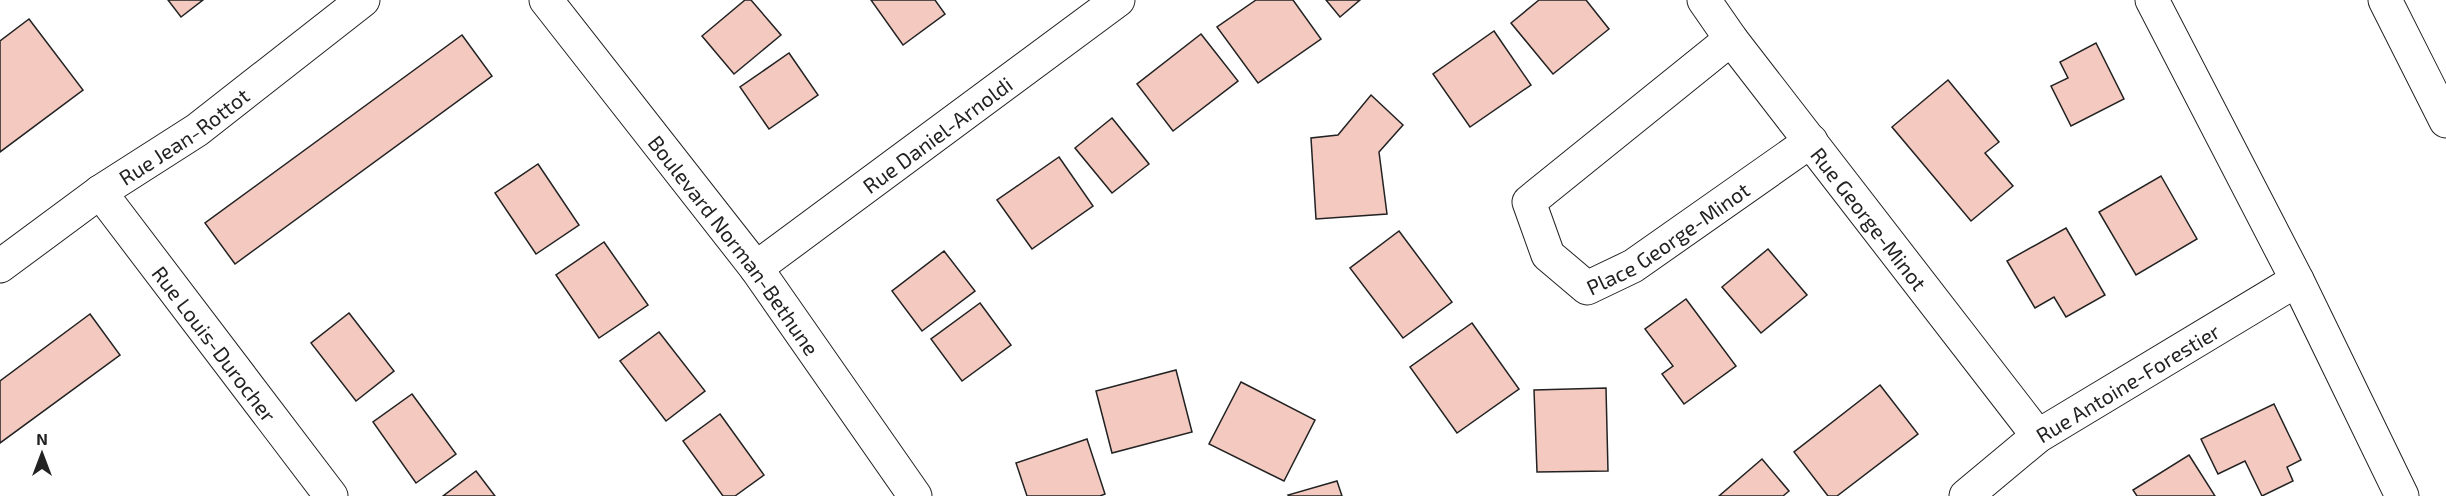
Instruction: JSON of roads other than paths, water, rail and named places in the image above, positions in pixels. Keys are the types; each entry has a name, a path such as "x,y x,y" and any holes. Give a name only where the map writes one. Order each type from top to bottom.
{"main road":[{"name":"Rue Jean-Rottot","path":"0,266 100,192 197,130 363,0"},
{"name":"Boulevard Norman-Bethune","path":"546,0 756,268 915,496"},
{"name":"Rue Daniel-Arnoldi","path":"756,268 1118,0"},
{"name":"Rue George-Minot","path":"1704,0 1731,39 2038,436"},
{"path":"2152,0 2296,280 2402,496"},
{"path":"2385,0 2446,121"},
{"name":"Place George-Minot","path":"1731,39 1529,202 1548,255 1587,288 1633,266 1810,141"},
{"name":"Rue Louis-Durocher","path":"100,192 331,496"},
{"name":"Rue Antoine-Forestier","path":"1966,496 2038,436 2296,280"}]}
